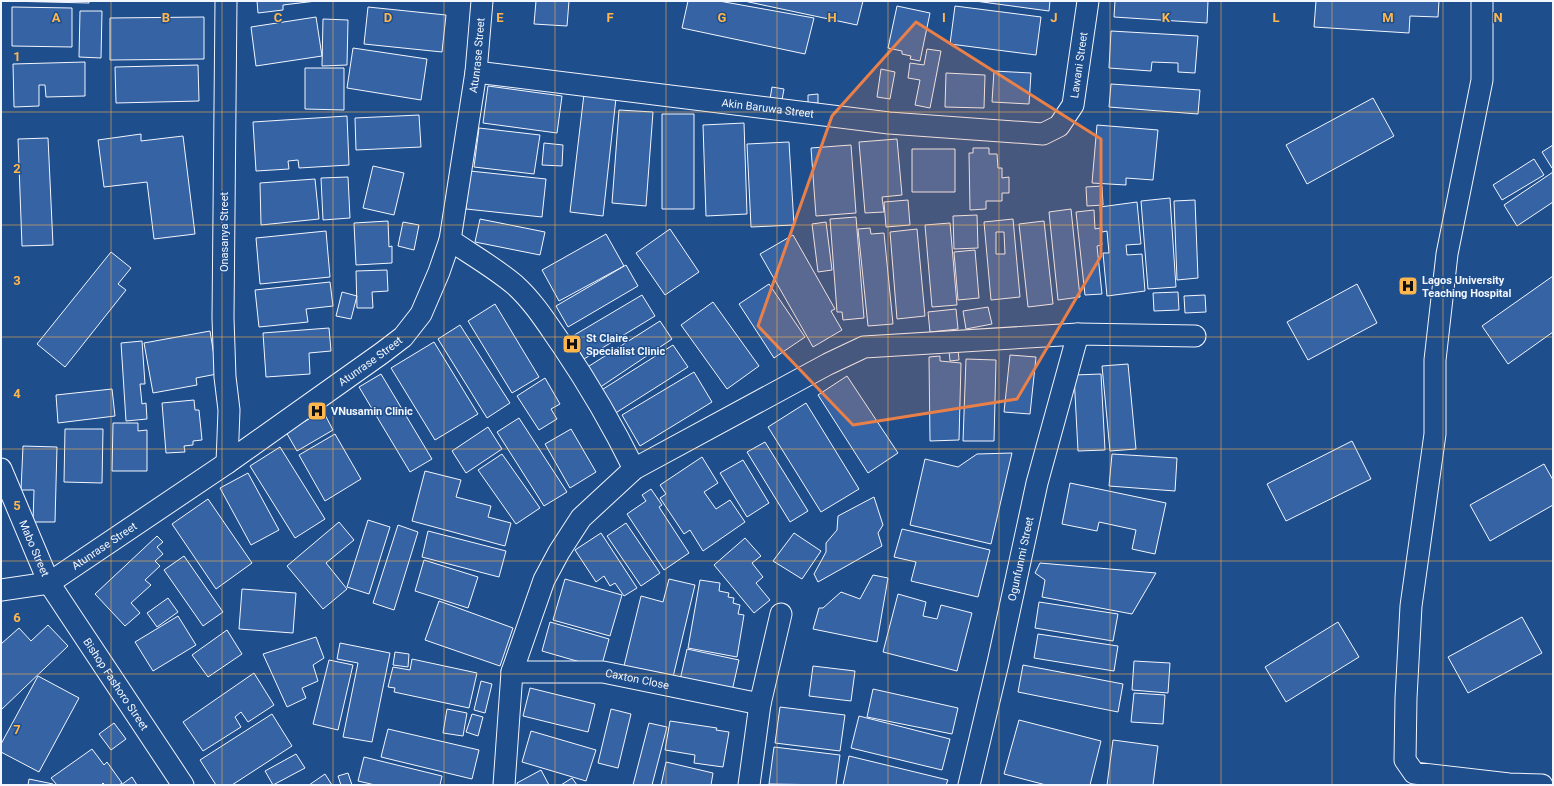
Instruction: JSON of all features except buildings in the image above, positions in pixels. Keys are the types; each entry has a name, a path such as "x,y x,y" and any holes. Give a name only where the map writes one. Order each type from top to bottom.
{"street":[{"name":"Onasanya Street","path":"226,1 223,318 225,377 229,410 226,463"},
{"name":"Atunrase Street","path":"49,583 226,463 382,353 403,337 421,314 439,272 450,240 476,72 482,1"},
{"name":"Lawani Street","path":"1059,126 1073,105 1088,1"},
{"path":"1482,1 1482,80 1448,254 1435,360 1435,434 1411,606 1406,698 1405,760 1414,773 1509,784 1542,785"},
{"name":"Akin Baruwa Street","path":"476,72 889,123 1043,134 1059,126"},
{"path":"450,240 516,286 533,304 560,341 602,408 634,469"},
{"path":"504,785 512,672 544,580 559,552 581,518 634,469 828,364 864,347 1078,334 1195,336"},
{"name":"Ogunfunmi Street","path":"969,785 998,663 1037,483 1078,334"},
{"name":"Mabo Street","path":"1,469 49,583"},
{"path":"1,590 49,583"},
{"name":"Bishop Fashoro Street","path":"49,583 184,785"},
{"path":"749,785 760,704 781,614"},
{"name":"Caxton Close","path":"512,672 603,672 760,704"}],"highlighted area":[{"path":"916,22 1101,139 1101,256 1017,399 853,425 758,326 832,116"}],"place":[{"name":"Lagos University Teaching Hospital","path":"1408,286"},
{"name":"St Claire Specialist Clinic","path":"572,344"},
{"name":"VNusamin Clinic","path":"317,411"}]}
